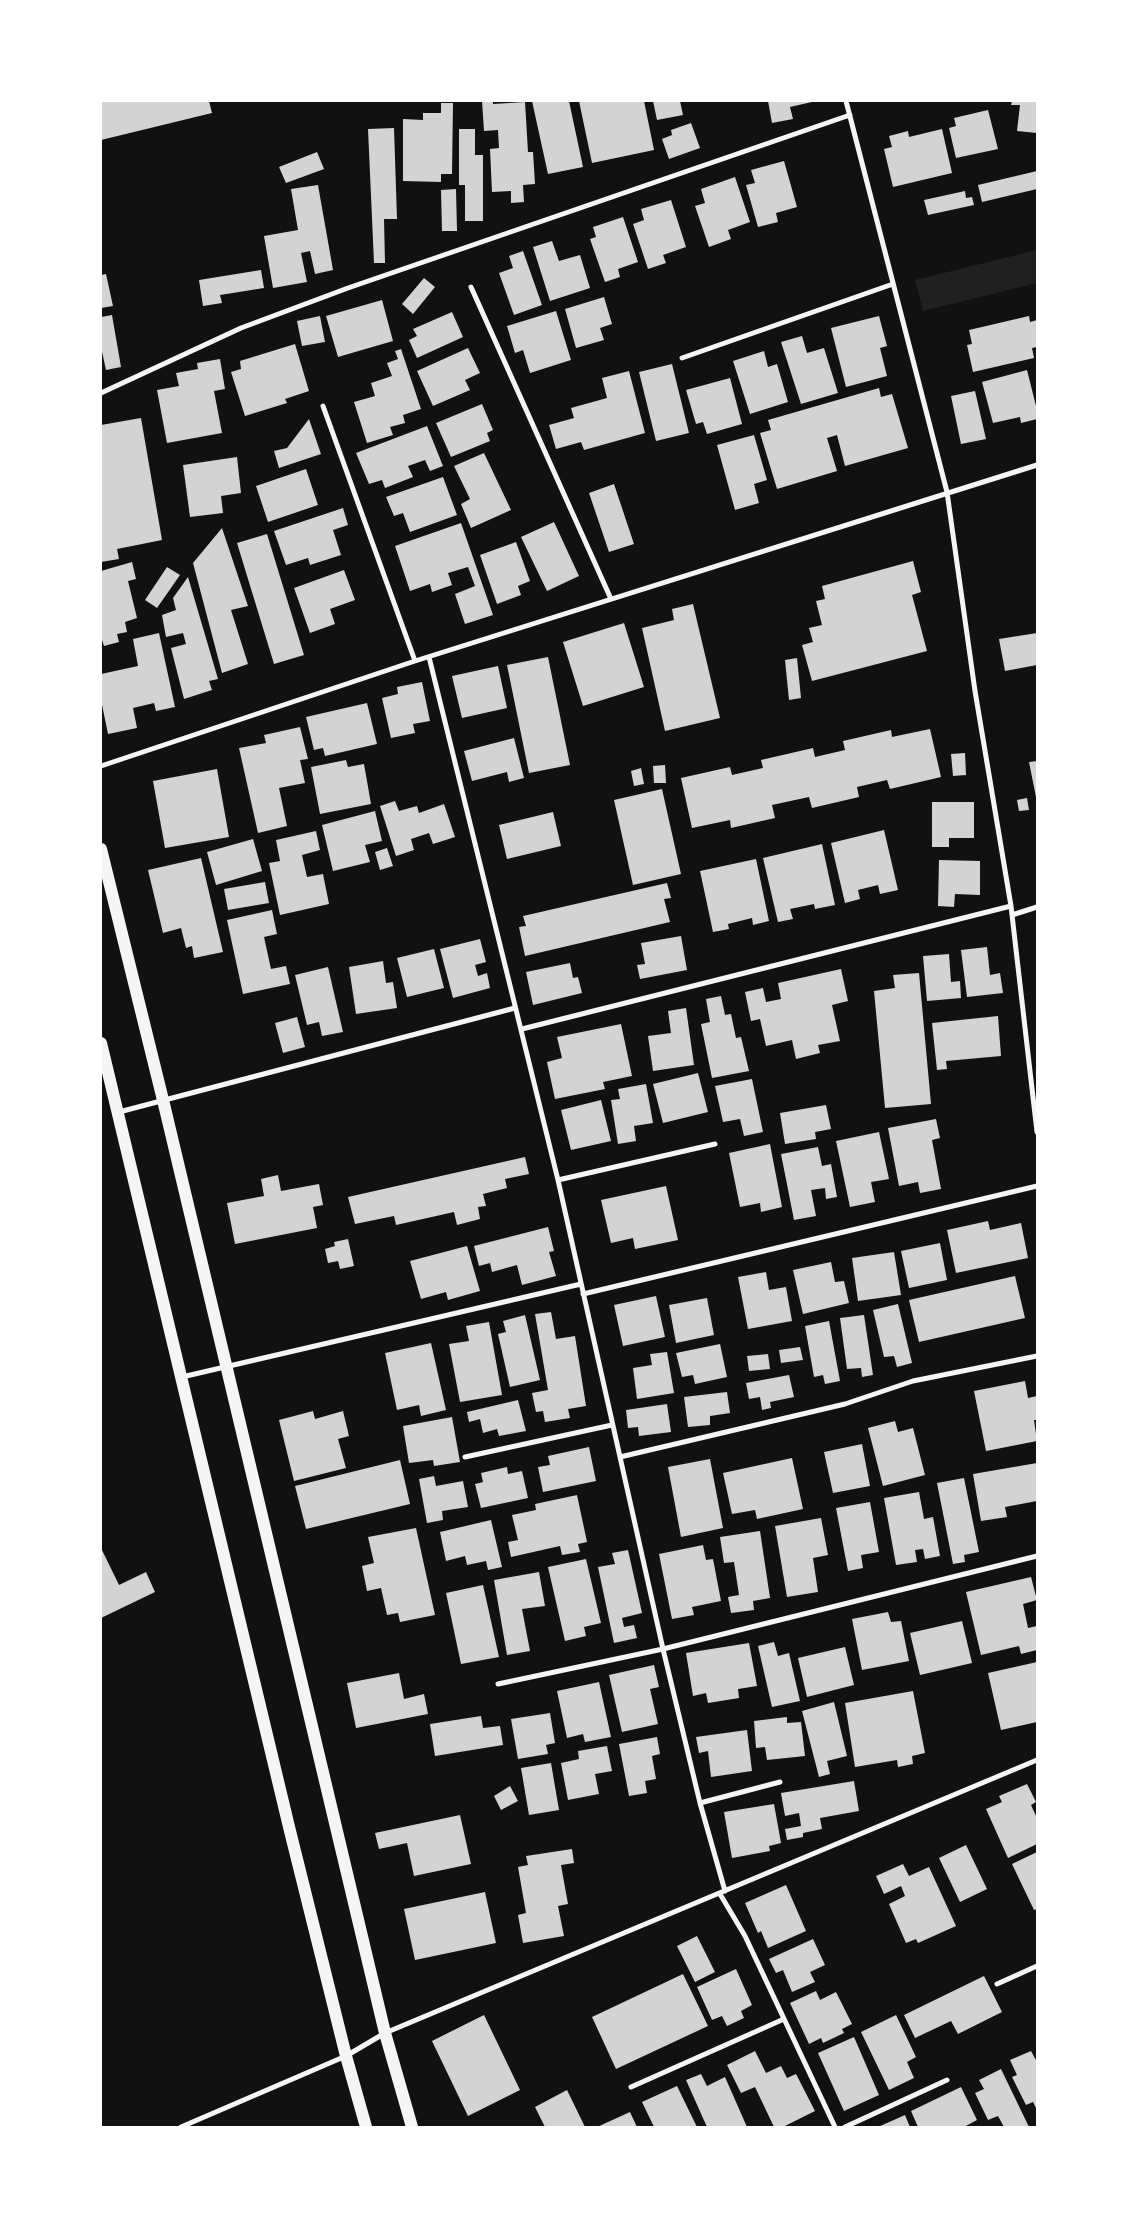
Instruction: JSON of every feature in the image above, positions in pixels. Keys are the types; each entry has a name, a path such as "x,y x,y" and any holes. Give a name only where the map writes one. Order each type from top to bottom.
{"main road":[{"path":"101,849 163,1100 384,2033 412,2127"},
{"path":"101,1044 346,2056 366,2127"}],"street":[{"path":"846,101 947,492 975,691 1011,906 1037,1132"},
{"path":"101,393 241,328 348,288 850,115"},
{"path":"682,358 893,284"},
{"path":"470,287 611,599"},
{"path":"323,406 415,661"},
{"path":"101,766 415,661 1037,465"},
{"path":"429,657 558,1180 662,1649 723,1892 835,2127"},
{"path":"522,1029 1011,906"},
{"path":"1012,915 1037,907"},
{"path":"117,1112 515,1008"},
{"path":"558,1180 715,1144"},
{"path":"583,1294 1037,1186"},
{"path":"181,1377 581,1284"},
{"path":"620,1458 845,1404 913,1381 1037,1356"},
{"path":"465,1458 612,1424"},
{"path":"498,1684 662,1649 1037,1556"},
{"path":"181,2127 346,2056 384,2033 1037,1760"},
{"path":"700,1803 780,1782"},
{"path":"997,1984 1037,1966"},
{"path":"631,2087 784,2019"},
{"path":"845,2127 947,2080"}],"shaded area":[{"path":"1037,250 1037,283 923,311 915,280"}],"building":[{"path":"101,101 209,101 212,113 101,140"},
{"path":"482,101 493,101 493,104 525,102 528,152 533,152 535,184 523,185 524,202 511,203 511,191 492,192 490,149 499,148 498,130 484,131"},
{"path":"532,101 569,101 583,167 548,174"},
{"path":"579,101 644,101 654,150 592,163"},
{"path":"653,101 680,101 683,115 657,120"},
{"path":"768,101 812,102 790,107 793,119 772,123"},
{"path":"1012,101 1037,101 1037,133 1017,131 1020,105 1011,105"},
{"path":"441,103 453,103 452,174 441,174 441,182 403,181 403,119 423,120 423,113 441,113"},
{"path":"988,110 998,149 956,158 949,128 956,126 954,118"},
{"path":"691,123 700,148 669,159 662,139 672,135 671,130"},
{"path":"394,128 397,219 384,219 385,263 374,263 368,129"},
{"path":"459,129 475,129 475,155 483,155 483,221 465,221 465,185 459,185"},
{"path":"942,129 952,173 893,187 884,149 892,147 889,136 908,131 909,137"},
{"path":"317,152 324,169 286,183 279,167"},
{"path":"784,161 797,207 776,213 778,222 758,227 746,185 755,183 751,170"},
{"path":"1037,171 1037,189 982,202 978,185"},
{"path":"735,177 750,222 728,230 731,239 709,247 695,206 705,203 701,189"},
{"path":"318,185 333,270 315,274 310,251 301,253 307,282 273,288 264,236 298,230 291,189"},
{"path":"456,189 457,231 442,231 441,190"},
{"path":"965,191 966,198 972,197 974,205 928,215 924,200"},
{"path":"671,200 686,247 663,255 666,263 648,269 633,224 644,220 641,209"},
{"path":"623,217 638,262 618,269 620,277 605,282 590,239 596,237 593,227"},
{"path":"552,241 559,261 580,255 590,288 550,301 533,247"},
{"path":"523,251 542,305 514,315 499,273 513,268 509,256"},
{"path":"261,270 264,288 220,295 222,303 203,306 199,280"},
{"path":"106,274 113,306 101,308 101,275"},
{"path":"424,278 435,287 413,314 402,304"},
{"path":"604,297 612,324 600,328 604,340 576,348 565,309"},
{"path":"382,300 393,341 338,357 326,316"},
{"path":"556,311 571,360 530,373 523,350 515,353 507,326"},
{"path":"452,312 463,337 417,358 409,340 417,336 413,329"},
{"path":"112,315 121,367 106,370 101,347 101,317"},
{"path":"320,316 325,342 302,346 297,321"},
{"path":"879,316 887,346 880,348 887,376 846,387 831,328"},
{"path":"1029,316 1030,322 1037,320 1037,347 1032,348 1034,358 973,372 967,345 972,344 969,330"},
{"path":"802,336 807,353 824,348 838,393 801,404 781,342"},
{"path":"295,344 309,391 285,399 287,403 245,416 231,372 241,369 240,361"},
{"path":"468,348 480,373 465,380 470,390 433,406 417,371"},
{"path":"401,349 421,409 403,415 405,423 390,427 393,435 367,443 354,402 375,396 371,383 392,376 387,363 398,359 395,351"},
{"path":"764,351 768,367 777,364 788,402 750,414 733,361"},
{"path":"220,359 225,389 214,391 222,433 167,443 157,390 179,386 176,373 198,369 197,363"},
{"path":"672,364 689,433 656,441 639,372"},
{"path":"1027,370 1037,410 1037,419 1021,423 1020,417 993,423 982,382"},
{"path":"629,371 645,433 584,450 581,442 556,449 549,425 574,418 571,408 607,398 602,378"},
{"path":"730,378 742,424 707,434 703,422 696,424 686,390"},
{"path":"879,388 881,397 892,394 908,448 845,466 837,435 827,438 837,471 777,489 760,433 771,430 768,420"},
{"path":"975,391 986,439 961,444 951,396"},
{"path":"482,404 493,430 487,433 490,441 451,457 436,423"},
{"path":"141,418 162,540 117,549 119,559 101,562 101,425"},
{"path":"309,419 321,454 279,468 274,451 287,448"},
{"path":"427,426 443,466 430,471 425,460 408,466 413,477 385,488 382,480 369,484 356,453"},
{"path":"754,435 767,480 754,484 759,503 735,510 717,445"},
{"path":"484,453 511,510 471,528 461,504 470,499 454,466"},
{"path":"237,457 241,493 221,496 223,513 190,517 183,465"},
{"path":"306,469 318,505 268,522 256,486"},
{"path":"443,477 457,515 410,532 403,513 394,516 386,497"},
{"path":"614,484 634,544 609,552 589,493"},
{"path":"343,508 348,525 333,530 341,555 310,565 308,558 286,565 274,531"},
{"path":"554,522 579,576 547,591 521,537"},
{"path":"461,523 493,615 465,624 455,594 475,586 468,567 448,573 452,585 432,592 430,584 410,591 395,546"},
{"path":"222,528 248,606 231,610 248,664 222,673 193,563"},
{"path":"267,534 304,655 274,664 237,543"},
{"path":"516,542 530,581 518,586 521,595 497,604 480,555"},
{"path":"913,561 921,592 912,595 927,651 812,681 802,645 813,642 809,628 822,625 816,601 825,599 822,586"},
{"path":"132,562 136,579 128,581 137,618 125,622 127,632 117,634 119,642 104,646 101,637 101,571"},
{"path":"167,567 180,575 157,608 145,600"},
{"path":"344,570 355,600 330,609 335,624 310,633 294,588"},
{"path":"188,577 218,679 209,681 212,690 184,699 171,648 186,644 183,633 166,637 162,615 176,610 173,598"},
{"path":"693,604 720,718 665,731 642,628 674,620 672,609"},
{"path":"624,623 644,687 583,706 563,642"},
{"path":"159,633 175,707 156,711 154,703 133,708 137,728 108,734 101,700 101,674 138,666 133,639"},
{"path":"1037,633 1037,665 1005,671 999,639"},
{"path":"548,657 570,765 529,773 507,665"},
{"path":"797,658 801,698 789,700 785,660"},
{"path":"498,666 507,708 462,718 452,676"},
{"path":"422,682 430,721 413,724 415,733 391,738 382,698 398,694 397,687"},
{"path":"367,703 377,744 325,756 323,748 314,750 306,717"},
{"path":"300,727 308,759 300,760 305,783 279,788 287,826 258,833 239,748 266,743 264,735"},
{"path":"930,729 941,777 890,789 887,780 857,787 859,797 812,808 809,797 772,805 775,818 731,828 730,820 692,828 681,778 730,767 732,775 763,768 761,760 813,748 815,757 845,750 843,741 891,730 892,737"},
{"path":"514,738 524,778 509,782 507,772 472,781 464,751"},
{"path":"965,753 966,775 953,776 951,754"},
{"path":"346,760 348,767 364,764 371,804 320,814 311,767"},
{"path":"1037,761 1037,796 1036,797 1029,762"},
{"path":"665,765 666,783 654,783 653,766"},
{"path":"641,768 644,784 634,786 631,771"},
{"path":"217,769 229,837 165,848 153,781"},
{"path":"662,789 681,874 633,885 614,800"},
{"path":"1027,798 1029,810 1019,811 1017,800"},
{"path":"395,801 399,811 417,806 419,813 444,804 455,837 433,844 429,833 411,839 414,850 396,856 380,806"},
{"path":"932,802 974,802 974,838 949,838 949,847 932,847"},
{"path":"375,811 382,841 365,845 370,862 333,871 322,825"},
{"path":"553,812 561,846 507,859 499,825"},
{"path":"884,830 898,890 880,894 878,885 858,890 860,899 845,903 831,843"},
{"path":"316,831 320,850 302,855 307,877 323,874 329,904 280,915 269,863 280,861 276,840"},
{"path":"253,839 262,871 216,885 207,852"},
{"path":"822,844 835,905 815,909 814,904 790,909 793,919 778,922 763,858"},
{"path":"387,848 393,866 380,870 375,852"},
{"path":"201,858 223,952 194,958 192,946 186,948 181,928 163,933 148,870"},
{"path":"756,859 769,921 753,925 752,918 728,924 729,929 713,932 700,871"},
{"path":"939,860 980,861 980,895 955,894 954,907 938,906"},
{"path":"265,882 269,903 228,910 224,889"},
{"path":"667,883 671,898 664,899 670,922 525,956 519,927 526,926 523,916"},
{"path":"272,910 277,934 264,937 271,969 286,966 290,984 243,994 227,920"},
{"path":"681,936 687,970 640,979 637,965 645,964 641,943"},
{"path":"480,939 486,962 475,965 478,976 487,973 490,988 453,998 440,949"},
{"path":"987,947 990,975 1000,973 1003,993 967,997 961,950"},
{"path":"434,949 444,988 407,997 397,958"},
{"path":"949,954 951,982 960,981 961,998 927,1001 923,956"},
{"path":"383,961 386,983 393,982 397,1008 356,1014 349,967"},
{"path":"570,963 573,978 578,977 582,993 533,1005 526,972"},
{"path":"328,967 343,1032 322,1036 319,1022 307,1025 295,975"},
{"path":"841,969 848,1001 832,1005 840,1041 818,1045 820,1053 796,1059 792,1040 766,1046 760,1019 751,1021 745,992 763,988 766,1002 781,999 778,983"},
{"path":"919,973 931,1104 885,1108 874,991 895,988 893,975"},
{"path":"721,996 725,1015 731,1014 736,1038 741,1037 749,1071 712,1078 701,1024 710,1022 706,999"},
{"path":"686,1008 694,1065 653,1071 648,1036 671,1033 668,1011"},
{"path":"998,1016 1001,1056 946,1061 947,1069 937,1070 932,1023"},
{"path":"297,1017 305,1047 283,1053 275,1023"},
{"path":"621,1024 632,1076 603,1082 605,1089 555,1099 547,1062 562,1058 557,1037"},
{"path":"698,1073 708,1112 663,1123 653,1084"},
{"path":"752,1079 763,1132 744,1136 740,1119 723,1122 715,1086"},
{"path":"646,1084 653,1123 634,1126 636,1141 618,1144 611,1100 620,1099 618,1089"},
{"path":"601,1100 611,1141 571,1150 561,1110"},
{"path":"826,1105 831,1129 815,1132 816,1139 785,1144 780,1113"},
{"path":"936,1119 940,1138 932,1140 941,1189 920,1193 918,1182 899,1186 888,1128"},
{"path":"879,1132 889,1179 871,1182 875,1202 850,1207 836,1141"},
{"path":"770,1144 782,1207 761,1212 760,1203 740,1207 729,1153"},
{"path":"818,1147 822,1166 831,1164 837,1197 826,1199 825,1188 811,1190 816,1216 794,1220 781,1154"},
{"path":"525,1157 529,1174 505,1179 507,1188 483,1194 486,1206 478,1207 480,1219 457,1225 454,1212 396,1225 394,1216 355,1224 348,1197"},
{"path":"278,1175 281,1191 319,1184 323,1205 313,1207 317,1228 235,1244 227,1203 264,1196 261,1179"},
{"path":"666,1186 678,1240 635,1249 633,1238 611,1243 601,1200"},
{"path":"988,1221 990,1230 1021,1223 1028,1258 956,1273 947,1230"},
{"path":"548,1227 554,1251 549,1252 556,1276 522,1285 517,1265 492,1272 490,1263 479,1266 474,1246"},
{"path":"348,1239 354,1266 340,1269 338,1261 328,1263 325,1249 335,1246 334,1242"},
{"path":"940,1243 947,1280 909,1288 901,1251"},
{"path":"467,1246 480,1291 448,1300 446,1292 421,1299 410,1261"},
{"path":"894,1252 901,1295 858,1301 852,1258"},
{"path":"831,1262 835,1282 844,1281 849,1303 803,1314 793,1270"},
{"path":"766,1272 769,1290 786,1287 792,1321 748,1329 738,1277"},
{"path":"1015,1276 1025,1318 919,1342 909,1300"},
{"path":"656,1296 665,1337 623,1346 614,1305"},
{"path":"707,1298 714,1335 676,1343 669,1305"},
{"path":"898,1304 912,1363 897,1367 894,1356 884,1357 873,1310"},
{"path":"551,1312 556,1339 575,1336 586,1406 568,1409 570,1418 545,1422 543,1411 536,1412 532,1393 548,1390 535,1314"},
{"path":"525,1315 540,1380 510,1387 498,1334 506,1332 503,1321"},
{"path":"864,1315 873,1375 862,1377 861,1368 847,1369 840,1318"},
{"path":"829,1321 840,1381 825,1384 823,1375 814,1377 805,1326"},
{"path":"489,1322 502,1395 460,1402 449,1344 469,1341 466,1326"},
{"path":"431,1343 446,1410 421,1416 419,1405 397,1410 385,1353"},
{"path":"720,1344 727,1377 695,1384 693,1375 682,1377 676,1353"},
{"path":"800,1347 803,1360 781,1363 779,1350"},
{"path":"667,1352 674,1393 637,1399 633,1368 652,1365 650,1354"},
{"path":"768,1354 770,1369 749,1371 747,1356"},
{"path":"789,1375 794,1397 770,1402 771,1408 762,1410 760,1397 749,1399 746,1383"},
{"path":"1025,1381 1028,1398 1037,1396 1037,1420 1034,1420 1037,1441 986,1451 974,1391"},
{"path":"727,1392 730,1413 710,1416 710,1425 688,1427 684,1397"},
{"path":"518,1400 526,1431 499,1436 497,1429 483,1433 480,1419 469,1422 467,1412"},
{"path":"667,1404 671,1432 639,1436 638,1427 628,1428 626,1410"},
{"path":"313,1411 315,1419 343,1411 349,1436 338,1439 346,1468 294,1481 279,1420"},
{"path":"452,1417 460,1462 434,1466 433,1460 409,1463 403,1426"},
{"path":"895,1421 898,1432 913,1428 925,1475 883,1486 868,1428"},
{"path":"862,1444 870,1486 833,1493 824,1452"},
{"path":"589,1447 596,1481 543,1492 538,1467 550,1465 548,1456"},
{"path":"792,1458 803,1509 757,1519 755,1510 732,1514 723,1473"},
{"path":"710,1459 723,1528 681,1537 668,1467"},
{"path":"400,1460 410,1504 306,1529 295,1486"},
{"path":"1037,1463 1037,1501 1005,1507 1007,1517 981,1521 973,1474"},
{"path":"507,1467 508,1474 522,1471 528,1498 481,1508 475,1484 483,1482 481,1473"},
{"path":"434,1476 436,1486 463,1481 468,1507 442,1511 443,1520 427,1523 419,1479"},
{"path":"964,1478 979,1552 964,1555 965,1562 953,1564 937,1483"},
{"path":"919,1492 924,1519 933,1517 940,1556 925,1559 923,1549 915,1550 917,1562 896,1565 884,1498"},
{"path":"577,1495 587,1542 578,1544 580,1552 562,1555 560,1546 511,1557 508,1542 518,1540 512,1515 536,1510 535,1504"},
{"path":"870,1502 879,1552 861,1555 863,1568 848,1571 836,1508"},
{"path":"821,1518 828,1555 813,1558 818,1592 787,1597 775,1526"},
{"path":"491,1520 502,1567 488,1570 486,1561 467,1565 465,1556 446,1561 440,1532"},
{"path":"416,1528 435,1615 400,1622 398,1613 387,1615 381,1588 367,1591 362,1566 374,1563 368,1537"},
{"path":"760,1531 770,1598 753,1601 754,1610 731,1613 728,1597 739,1595 734,1562 724,1563 720,1537"},
{"path":"703,1545 706,1560 713,1559 721,1601 692,1607 694,1615 672,1619 659,1554"},
{"path":"101,1548 119,1585 146,1572 155,1592 101,1618"},
{"path":"628,1550 642,1613 622,1618 624,1627 634,1625 637,1638 614,1643 598,1567 615,1564 612,1553"},
{"path":"586,1559 601,1623 584,1627 586,1636 565,1641 548,1567"},
{"path":"539,1572 545,1606 522,1609 530,1651 507,1655 494,1580"},
{"path":"1031,1577 1037,1600 1023,1604 1028,1628 1037,1626 1037,1650 1021,1654 1019,1646 981,1655 966,1592"},
{"path":"483,1585 499,1657 461,1664 446,1593"},
{"path":"888,1612 891,1622 901,1621 909,1661 862,1670 852,1619"},
{"path":"962,1621 972,1663 920,1675 910,1633"},
{"path":"774,1642 778,1656 789,1653 800,1701 772,1707 758,1646"},
{"path":"749,1643 757,1686 738,1689 739,1698 708,1703 706,1693 693,1696 686,1653"},
{"path":"845,1647 854,1685 807,1697 798,1658"},
{"path":"1037,1662 1037,1722 1001,1730 988,1673"},
{"path":"654,1665 659,1687 650,1689 658,1724 622,1732 609,1675"},
{"path":"399,1673 404,1699 424,1694 428,1714 356,1728 347,1683"},
{"path":"599,1682 611,1737 585,1742 583,1734 567,1738 557,1691"},
{"path":"913,1691 925,1753 912,1756 913,1764 898,1767 897,1760 855,1767 845,1703"},
{"path":"834,1702 847,1756 827,1761 830,1774 819,1777 802,1711"},
{"path":"550,1713 555,1743 546,1745 548,1754 518,1759 511,1719"},
{"path":"481,1716 483,1728 500,1726 503,1745 435,1756 430,1724"},
{"path":"787,1717 787,1723 801,1722 805,1756 767,1760 765,1747 756,1748 754,1721"},
{"path":"747,1730 752,1771 711,1777 708,1751 699,1753 696,1737"},
{"path":"657,1737 660,1754 652,1756 656,1779 645,1781 647,1793 629,1796 619,1744"},
{"path":"607,1746 612,1771 595,1774 599,1794 568,1800 561,1763 579,1759 578,1751"},
{"path":"551,1763 559,1810 529,1815 521,1768"},
{"path":"854,1781 859,1811 820,1818 822,1829 803,1833 803,1837 787,1840 785,1829 801,1826 799,1813 785,1816 781,1793"},
{"path":"1027,1784 1036,1802 1031,1805 1037,1818 1037,1844 1008,1858 986,1809 1002,1802 999,1796"},
{"path":"510,1786 518,1801 501,1810 494,1796"},
{"path":"774,1804 781,1843 769,1846 770,1851 732,1858 724,1812"},
{"path":"460,1815 471,1864 414,1876 407,1843 379,1849 375,1833"},
{"path":"966,1845 987,1889 960,1902 939,1858"},
{"path":"572,1849 574,1863 561,1865 568,1904 558,1906 564,1936 523,1943 518,1915 526,1913 518,1867 528,1865 526,1856"},
{"path":"1037,1852 1037,1909 1034,1910 1012,1864"},
{"path":"903,1864 909,1876 929,1867 956,1926 918,1943 916,1939 906,1943 889,1904 905,1896 901,1886 884,1894 876,1876"},
{"path":"786,1885 806,1931 768,1948 761,1931 758,1933 745,1903"},
{"path":"485,1892 496,1943 415,1960 404,1909"},
{"path":"697,1936 715,1972 695,1982 677,1946"},
{"path":"813,1939 825,1965 810,1972 815,1982 792,1992 783,1970 776,1973 769,1959"},
{"path":"736,1969 752,2005 741,2011 744,2018 727,2026 722,2016 712,2020 697,1987"},
{"path":"683,1974 708,2026 616,2069 592,2017"},
{"path":"984,1976 1002,2012 958,2034 951,2021 915,2038 904,2015"},
{"path":"816,1991 820,2000 836,1992 852,2024 842,2029 844,2033 823,2043 821,2038 809,2044 790,2003"},
{"path":"484,2015 520,2090 468,2116 432,2041"},
{"path":"896,2015 916,2057 907,2062 914,2078 889,2090 861,2032"},
{"path":"854,2037 879,2095 844,2111 818,2053"},
{"path":"755,2051 766,2073 781,2066 787,2078 796,2074 815,2111 783,2127 774,2127 755,2087 741,2093 727,2065"},
{"path":"1031,2051 1037,2062 1037,2110 1033,2102 1026,2105 1012,2077 1017,2075 1010,2060"},
{"path":"1001,2069 1029,2127 1004,2127 998,2116 988,2120 975,2093 984,2089 979,2080"},
{"path":"701,2074 707,2086 725,2077 747,2127 707,2127 686,2080"},
{"path":"677,2086 697,2127 654,2127 642,2102"},
{"path":"961,2087 977,2120 964,2127 918,2127 911,2111"},
{"path":"567,2090 585,2127 545,2127 535,2107"},
{"path":"630,2112 637,2127 597,2127"},
{"path":"905,2115 910,2127 878,2127"}]}
